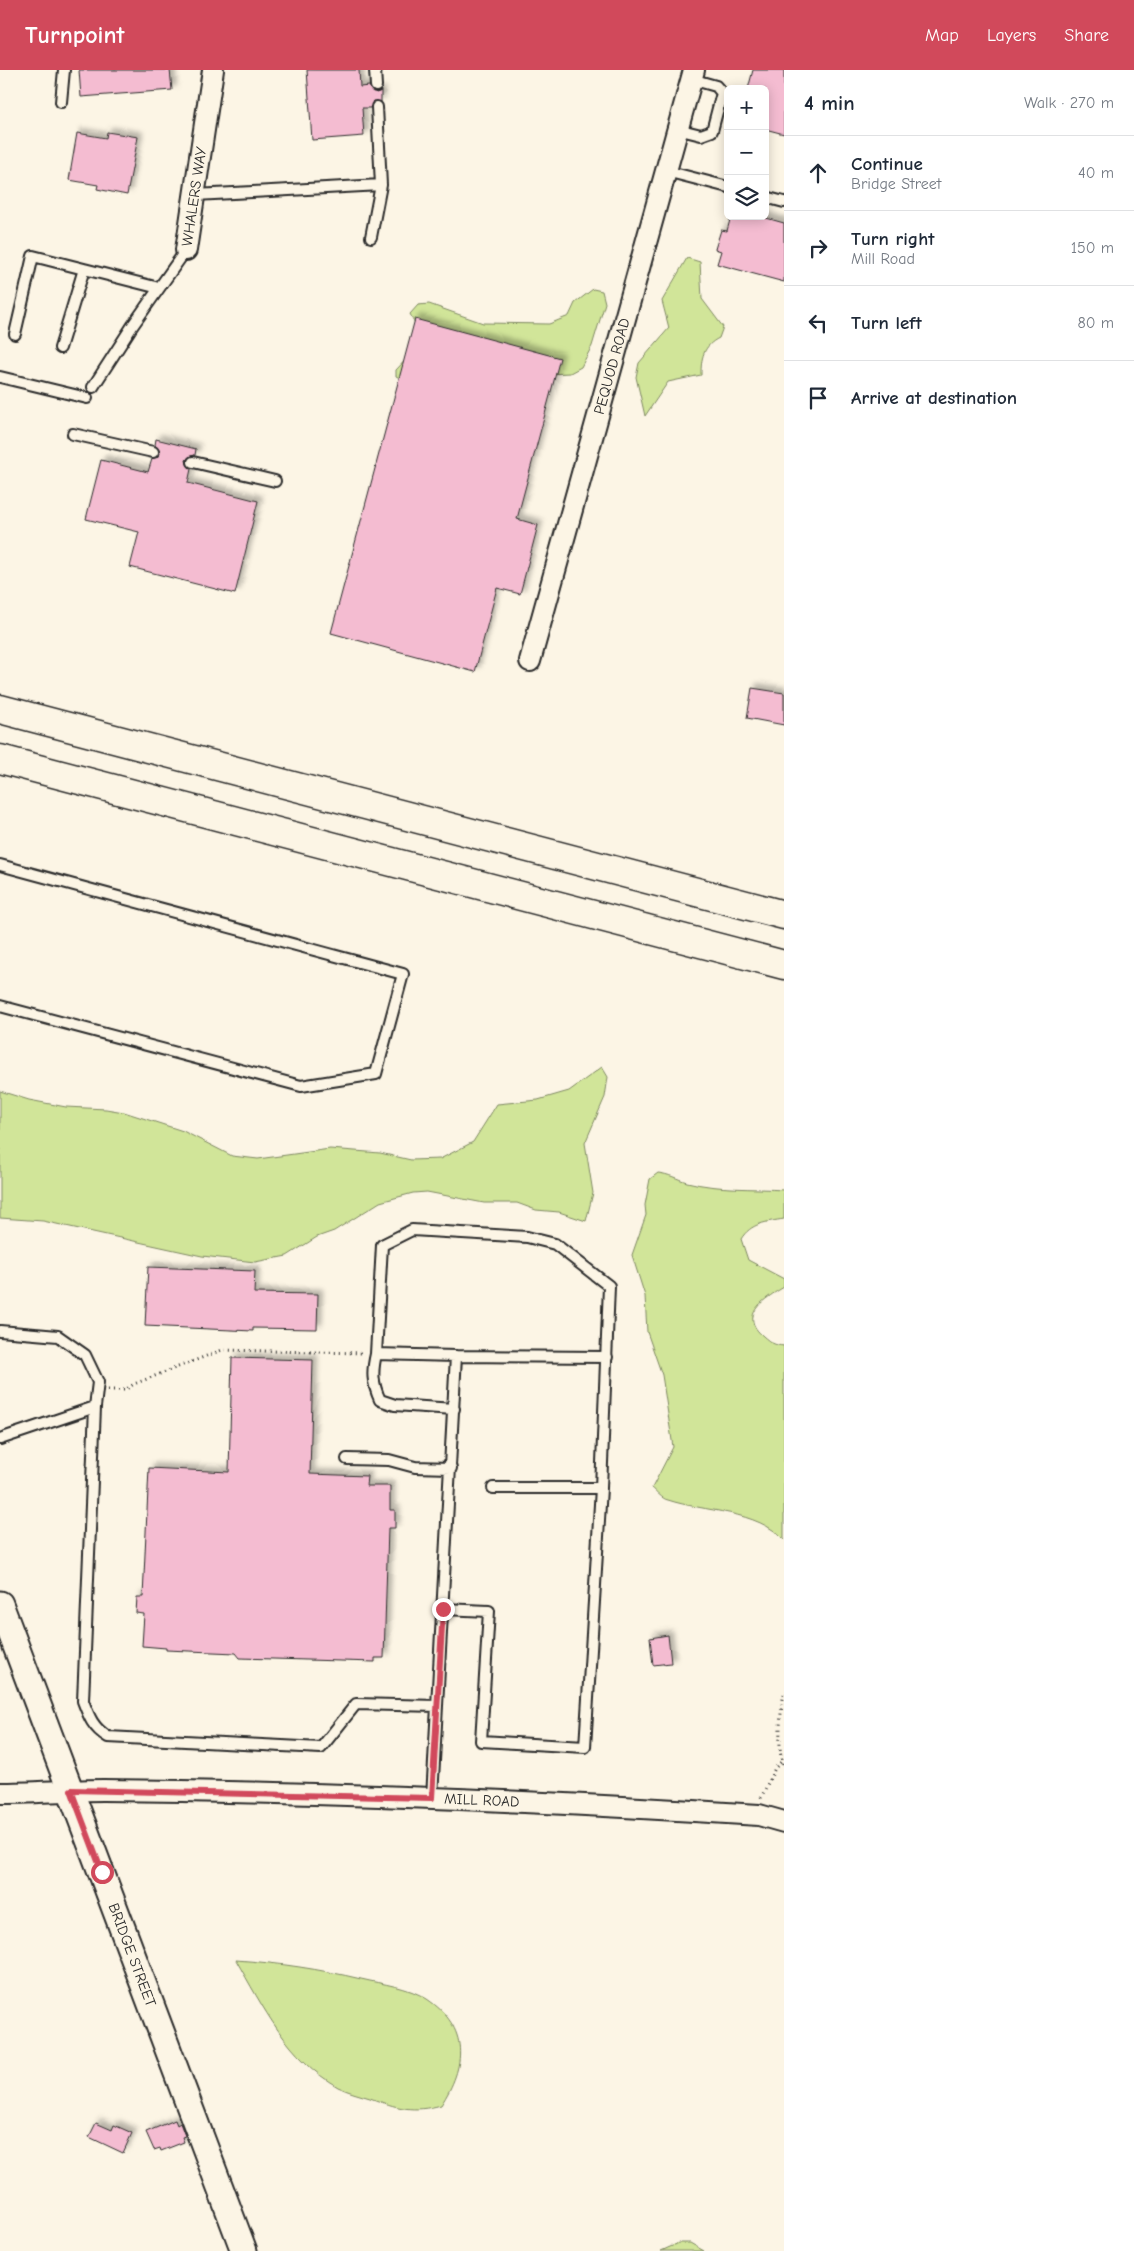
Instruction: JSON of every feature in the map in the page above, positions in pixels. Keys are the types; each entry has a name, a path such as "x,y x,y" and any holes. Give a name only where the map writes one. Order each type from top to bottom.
{"highway":[{"path":"0,709 784,915"},
{"path":"0,759 784,965"}],"street":[{"name":"WHALERS WAY","path":"186,250 212,70"},
{"name":"PEQUOD ROAD","path":"530,661 692,74"},
{"name":"BRIDGE STREET","path":"0,1604 244,2251"},
{"name":"MILL ROAD","path":"0,1793 71,1790 432,1798 592,1804 759,1815 784,1822"}],"lane":[{"path":"61,102 64,70"},
{"path":"375,70 376,86"},
{"path":"677,129 701,135 712,131 722,93 716,86 692,74"},
{"path":"371,237 381,185 377,107"},
{"path":"666,171 724,186"},
{"path":"194,195 381,185"},
{"path":"769,198 784,202"},
{"name":"WHALERS WAY","path":"94,387 186,250"},
{"path":"15,334 33,256 159,288"},
{"path":"60,348 84,269"},
{"path":"0,377 87,398"},
{"path":"72,434 153,452"},
{"path":"193,462 276,481"},
{"path":"0,865 403,974 376,1074 301,1086 0,1006"},
{"path":"443,1609 489,1611 481,1741 586,1747 601,1488 609,1286 555,1244 527,1237 412,1230 382,1245 376,1354 372,1370 373,1387 380,1400 395,1405 454,1409"},
{"path":"0,1331 58,1336 85,1355 98,1382 95,1407 83,1701 90,1720 97,1731 108,1737 118,1739 320,1748 356,1704 437,1706"},
{"path":"376,1354 607,1357"},
{"path":"432,1798 456,1356"},
{"path":"0,1439 95,1407"},
{"path":"347,1459 389,1460 415,1467 451,1468"},
{"path":"493,1488 601,1488"}],"path":[{"path":"97,1390 125,1390 134,1384 222,1350 376,1354"},
{"path":"784,1694 781,1762 784,1767"}],"green space":[{"path":"687,258 700,262 702,299 723,327 719,338 709,345 704,353 701,375 668,382 645,416 636,377 639,363 669,328 662,301"},
{"path":"593,289 602,291 605,303 592,346 581,367 570,373 404,380 396,376 396,370 413,352 419,331 410,314 418,305 429,304 483,323 549,324 569,316 575,303"},
{"path":"602,1067 608,1077 605,1097 585,1143 593,1193 586,1221 559,1212 536,1210 517,1203 484,1203 427,1192 413,1193 380,1202 334,1231 317,1237 287,1256 255,1262 202,1256 43,1221 0,1218 0,1091 29,1100 66,1107 124,1112 183,1131 232,1156 258,1159 330,1149 380,1153 411,1160 440,1159 473,1142 497,1104 538,1100 569,1091"},
{"path":"658,1173 699,1185 784,1190 784,1219 754,1226 741,1239 748,1260 784,1279 784,1287 762,1302 753,1314 753,1321 763,1336 775,1344 784,1346 784,1540 773,1530 745,1517 682,1504 662,1497 652,1488 673,1447 662,1375 647,1332 645,1296 632,1255 646,1215 645,1205 650,1179"},
{"path":"236,1960 330,1972 404,1989 427,1999 441,2010 451,2022 460,2048 455,2076 441,2105 422,2109 397,2107 342,2089 320,2075 305,2062 278,2031"},
{"path":"679,2243 690,2243 704,2251 661,2251"}],"building":[{"path":"79,70 170,70 172,90 81,97"},
{"path":"307,70 359,70 360,87 369,86 376,93 381,91 381,102 374,101 370,108 362,108 364,136 312,140"},
{"path":"753,70 784,70 784,134 769,130 769,85 749,85"},
{"path":"107,132 138,137 127,195 97,189 98,185 69,180 77,133 106,138"},
{"path":"769,219 784,223 784,282 717,264 721,251 715,249 721,230 727,231 730,220"},
{"path":"415,319 560,358 517,519 538,525 520,594 497,588 475,672 331,633"},
{"path":"156,439 196,449 195,455 186,460 191,469 188,483 258,501 235,594 130,567 139,532 86,519 101,460 148,472 152,459 160,454 155,445"},
{"path":"752,688 784,693 784,725 747,718"},
{"path":"148,1267 255,1271 254,1293 318,1294 317,1329 253,1328 253,1331 145,1326"},
{"path":"232,1358 313,1360 310,1474 367,1476 366,1486 390,1486 390,1510 395,1510 395,1528 388,1528 384,1658 375,1658 375,1662 240,1658 236,1653 166,1650 166,1648 142,1646 144,1614 136,1613 137,1597 143,1597 149,1468 229,1472"},
{"path":"668,1635 671,1663 653,1665 650,1638"},
{"path":"175,2120 177,2125 180,2123 185,2136 182,2137 184,2142 161,2151 160,2148 154,2150 146,2132"},
{"path":"96,2123 112,2130 114,2125 132,2133 123,2153 89,2137"}],"route":[{"path":"102,1872 71,1790 432,1798 443,1609"}]}
